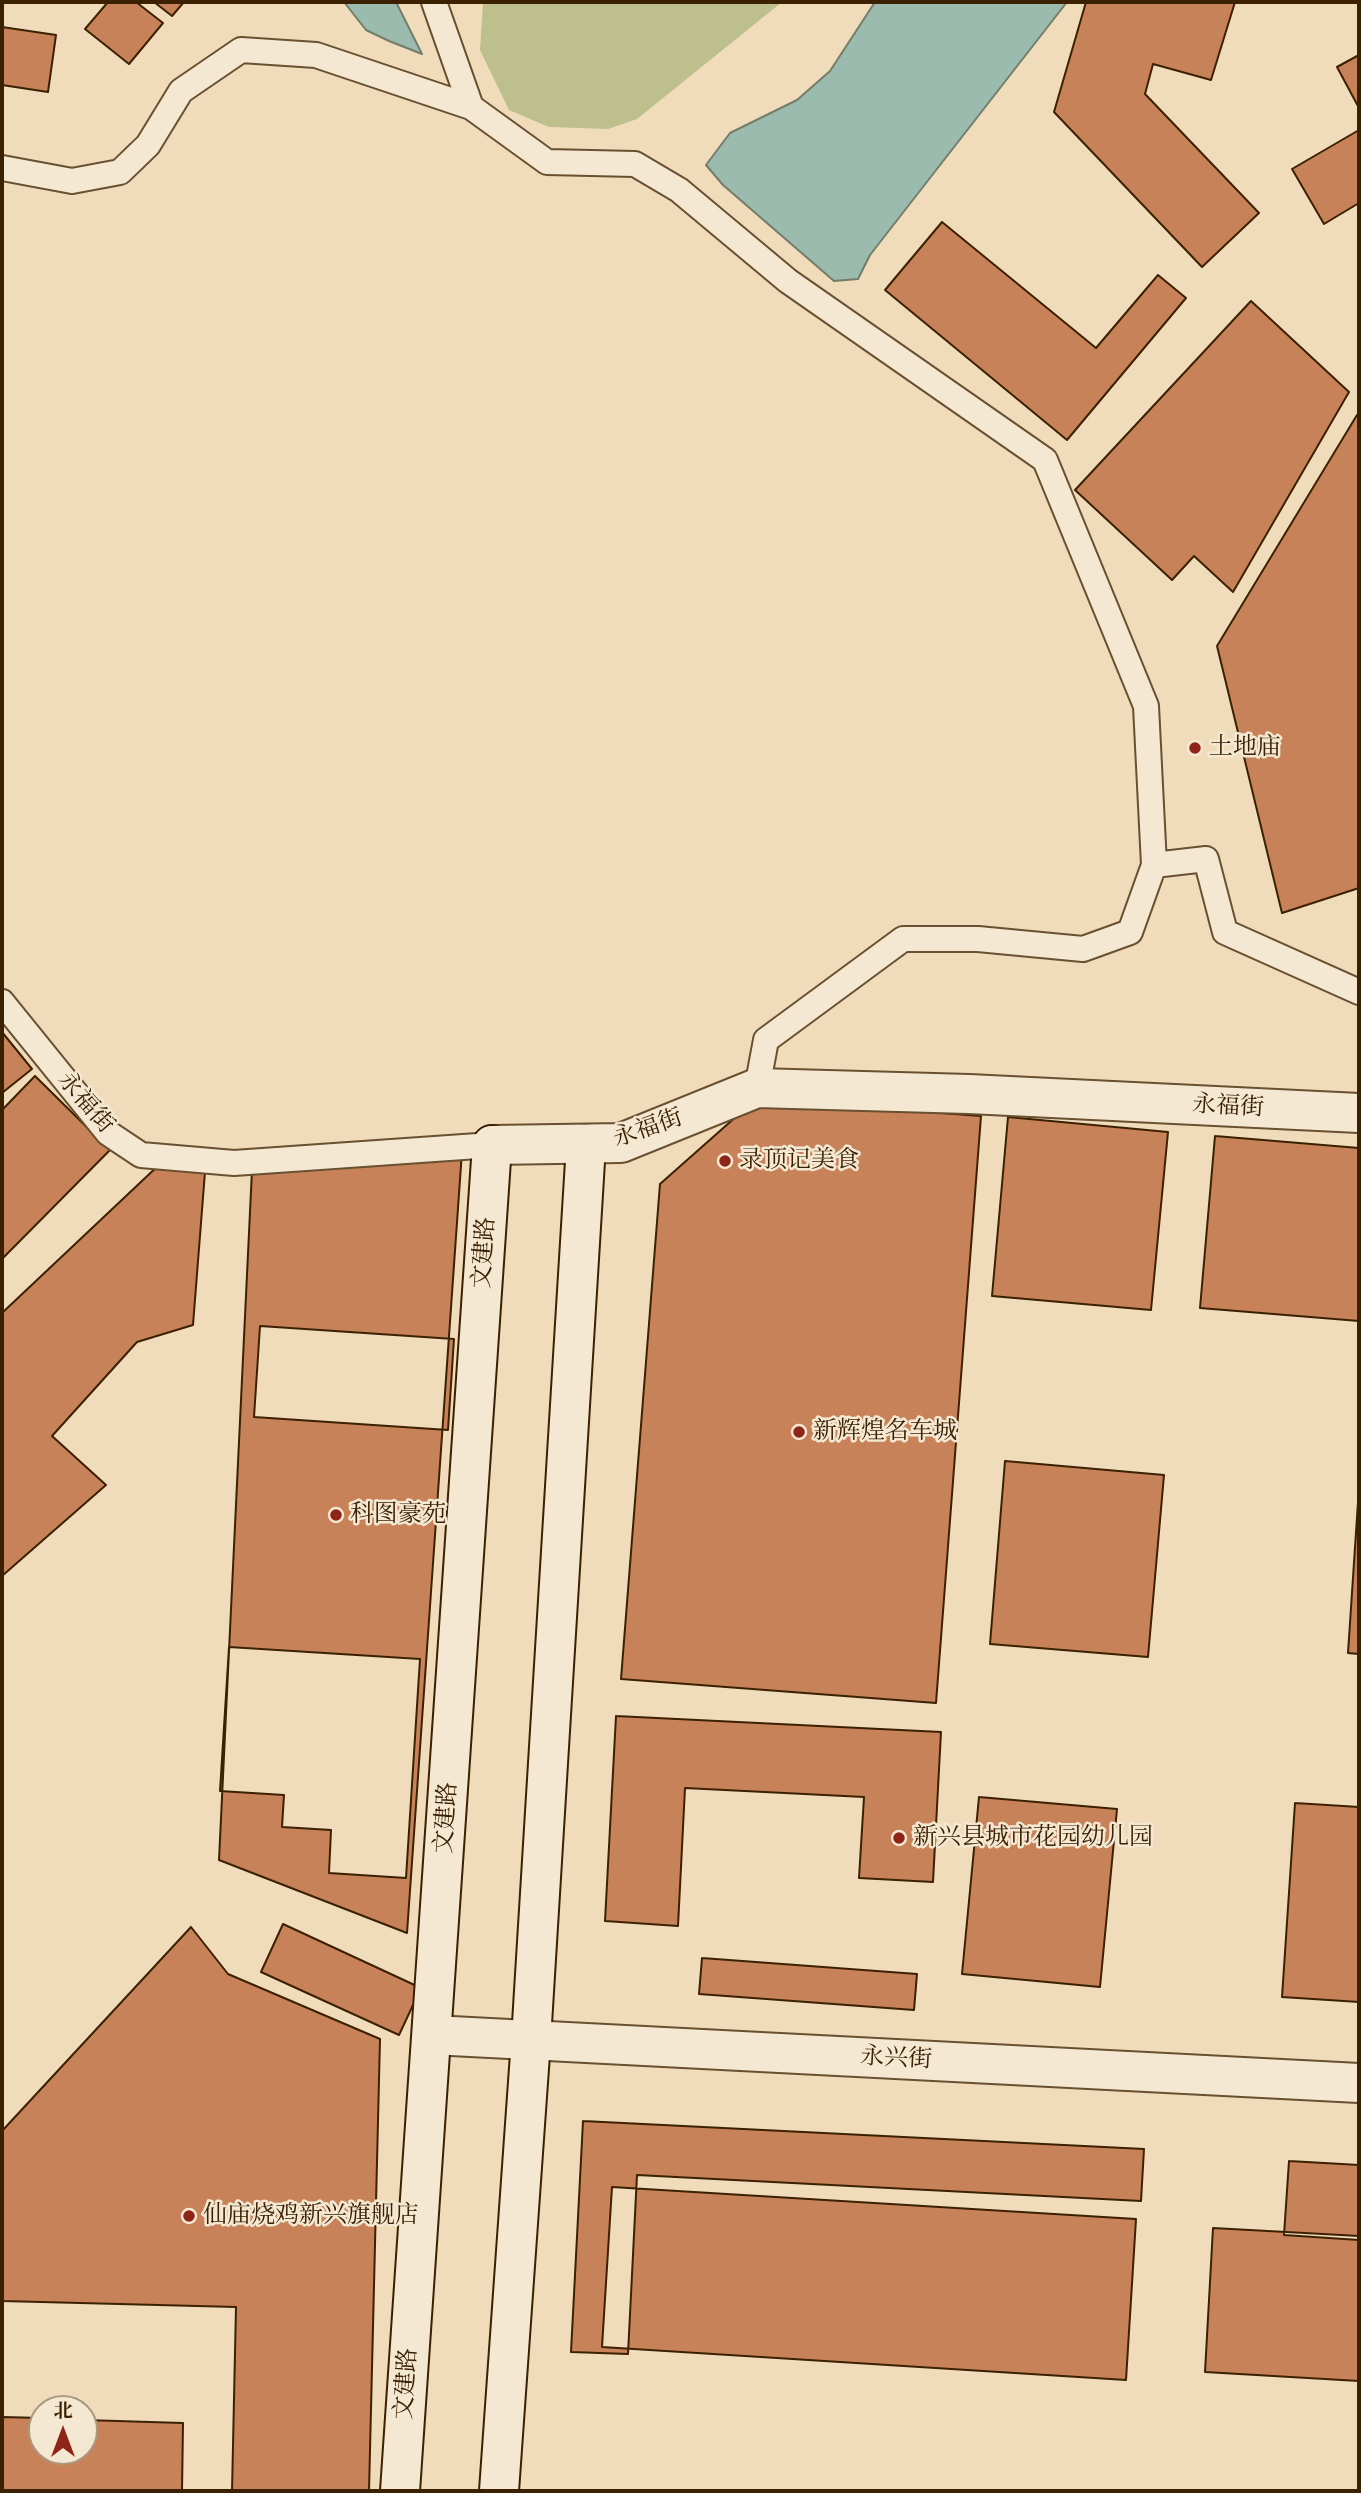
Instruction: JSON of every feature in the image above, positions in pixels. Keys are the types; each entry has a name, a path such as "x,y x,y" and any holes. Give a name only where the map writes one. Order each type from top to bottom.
{"main road":[{"name":"永福街","path":"492,1145 621,1143 757,1088 969,1094 1359,1113"},
{"name":"文建路","path":"400,2491 492,1145"},
{"path":"499,2491 531,2040 586,1145"},
{"name":"永兴街","path":"432,2035 1359,2083"}],"lane":[{"path":"434,2 471,107"},
{"path":"2,168 72,181 120,172 148,145 181,92 242,50 316,55 471,107 547,162 635,164 679,190 788,281 1045,460 1146,706 1154,865 1130,932 1083,949 978,939 903,939 766,1040 757,1088"},
{"path":"1154,865 1206,859 1225,932 1359,992"},
{"name":"永福街","path":"2,1002 108,1133 141,1155 234,1163 492,1145"}],"green space":[{"path":"483,2 782,2 637,119 608,129 549,127 509,110 480,50"}],"shaded area":[{"path":"344,2 396,2 422,54 366,30"},
{"path":"875,2 1067,2 870,255 858,279 834,281 723,185 706,165 730,133 797,100 830,71"}],"building":[{"path":"108,2 136,2 163,23 129,64 85,29"},
{"path":"154,2 184,2 172,16"},
{"path":"1086,2 1235,2 1211,80 1153,64 1145,94 1259,213 1202,267 1054,112"},
{"path":"2,27 56,35 48,92 2,85"},
{"path":"1359,55 1359,108 1337,67"},
{"path":"1359,130 1359,203 1324,224 1292,169"},
{"path":"942,222 1096,348 1158,275 1186,298 1067,440 885,290"},
{"path":"1251,301 1349,392 1233,592 1194,556 1172,580 1075,490"},
{"path":"1357,415 1359,888 1282,913 1217,646"},
{"path":"2,1032 32,1069 2,1093"},
{"path":"35,1076 110,1150 2,1259 2,1110"},
{"name":"新辉煌名车城","path":"756,1099 981,1116 936,1703 621,1679 660,1184"},
{"path":"1008,1117 1168,1132 1151,1310 992,1296"},
{"path":"1215,1136 1359,1148 1359,1321 1200,1308"},
{"name":"科图豪苑","path":"463,1137 407,1933 219,1860 252,1170"},
{"path":"206,1159 193,1325 137,1342 52,1436 106,1485 2,1576 2,1313 161,1163"},
{"path":"260,1326 454,1339 448,1430 254,1417"},
{"path":"1005,1461 1164,1475 1148,1657 990,1644"},
{"path":"1359,1487 1359,1654 1348,1653"},
{"path":"229,1647 420,1659 406,1878 329,1873 331,1830 282,1827 284,1795 220,1791"},
{"name":"新兴县城市花园幼儿园","path":"616,1716 941,1732 933,1882 859,1878 864,1797 685,1788 678,1926 605,1921"},
{"path":"979,1797 1117,1809 1100,1987 962,1974"},
{"path":"1295,1803 1359,1807 1359,2002 1282,1997"},
{"path":"283,1924 421,1988 399,2035 261,1972"},
{"name":"仙庙烧鸡新兴旗舰店","path":"191,1927 228,1974 380,2039 369,2491 232,2491 236,2307 2,2301 2,2131"},
{"path":"702,1958 917,1974 914,2010 699,1994"},
{"path":"583,2121 1144,2149 1141,2201 637,2175 628,2354 571,2352"},
{"path":"1289,2161 1359,2165 1359,2240 1284,2235"},
{"path":"612,2187 1136,2219 1126,2380 602,2347"},
{"path":"1213,2228 1359,2236 1359,2381 1205,2372"},
{"path":"2,2417 28,2418 28,2465 98,2465 98,2420 183,2423 182,2491 2,2491"}],"place":[{"name":"土地庙","path":"1195,748"},
{"name":"录顶记美食","path":"725,1161"},
{"name":"新辉煌名车城","path":"799,1432"},
{"name":"科图豪苑","path":"336,1515"},
{"name":"新兴县城市花园幼儿园","path":"899,1838"},
{"name":"仙庙烧鸡新兴旗舰店","path":"189,2216"}]}
